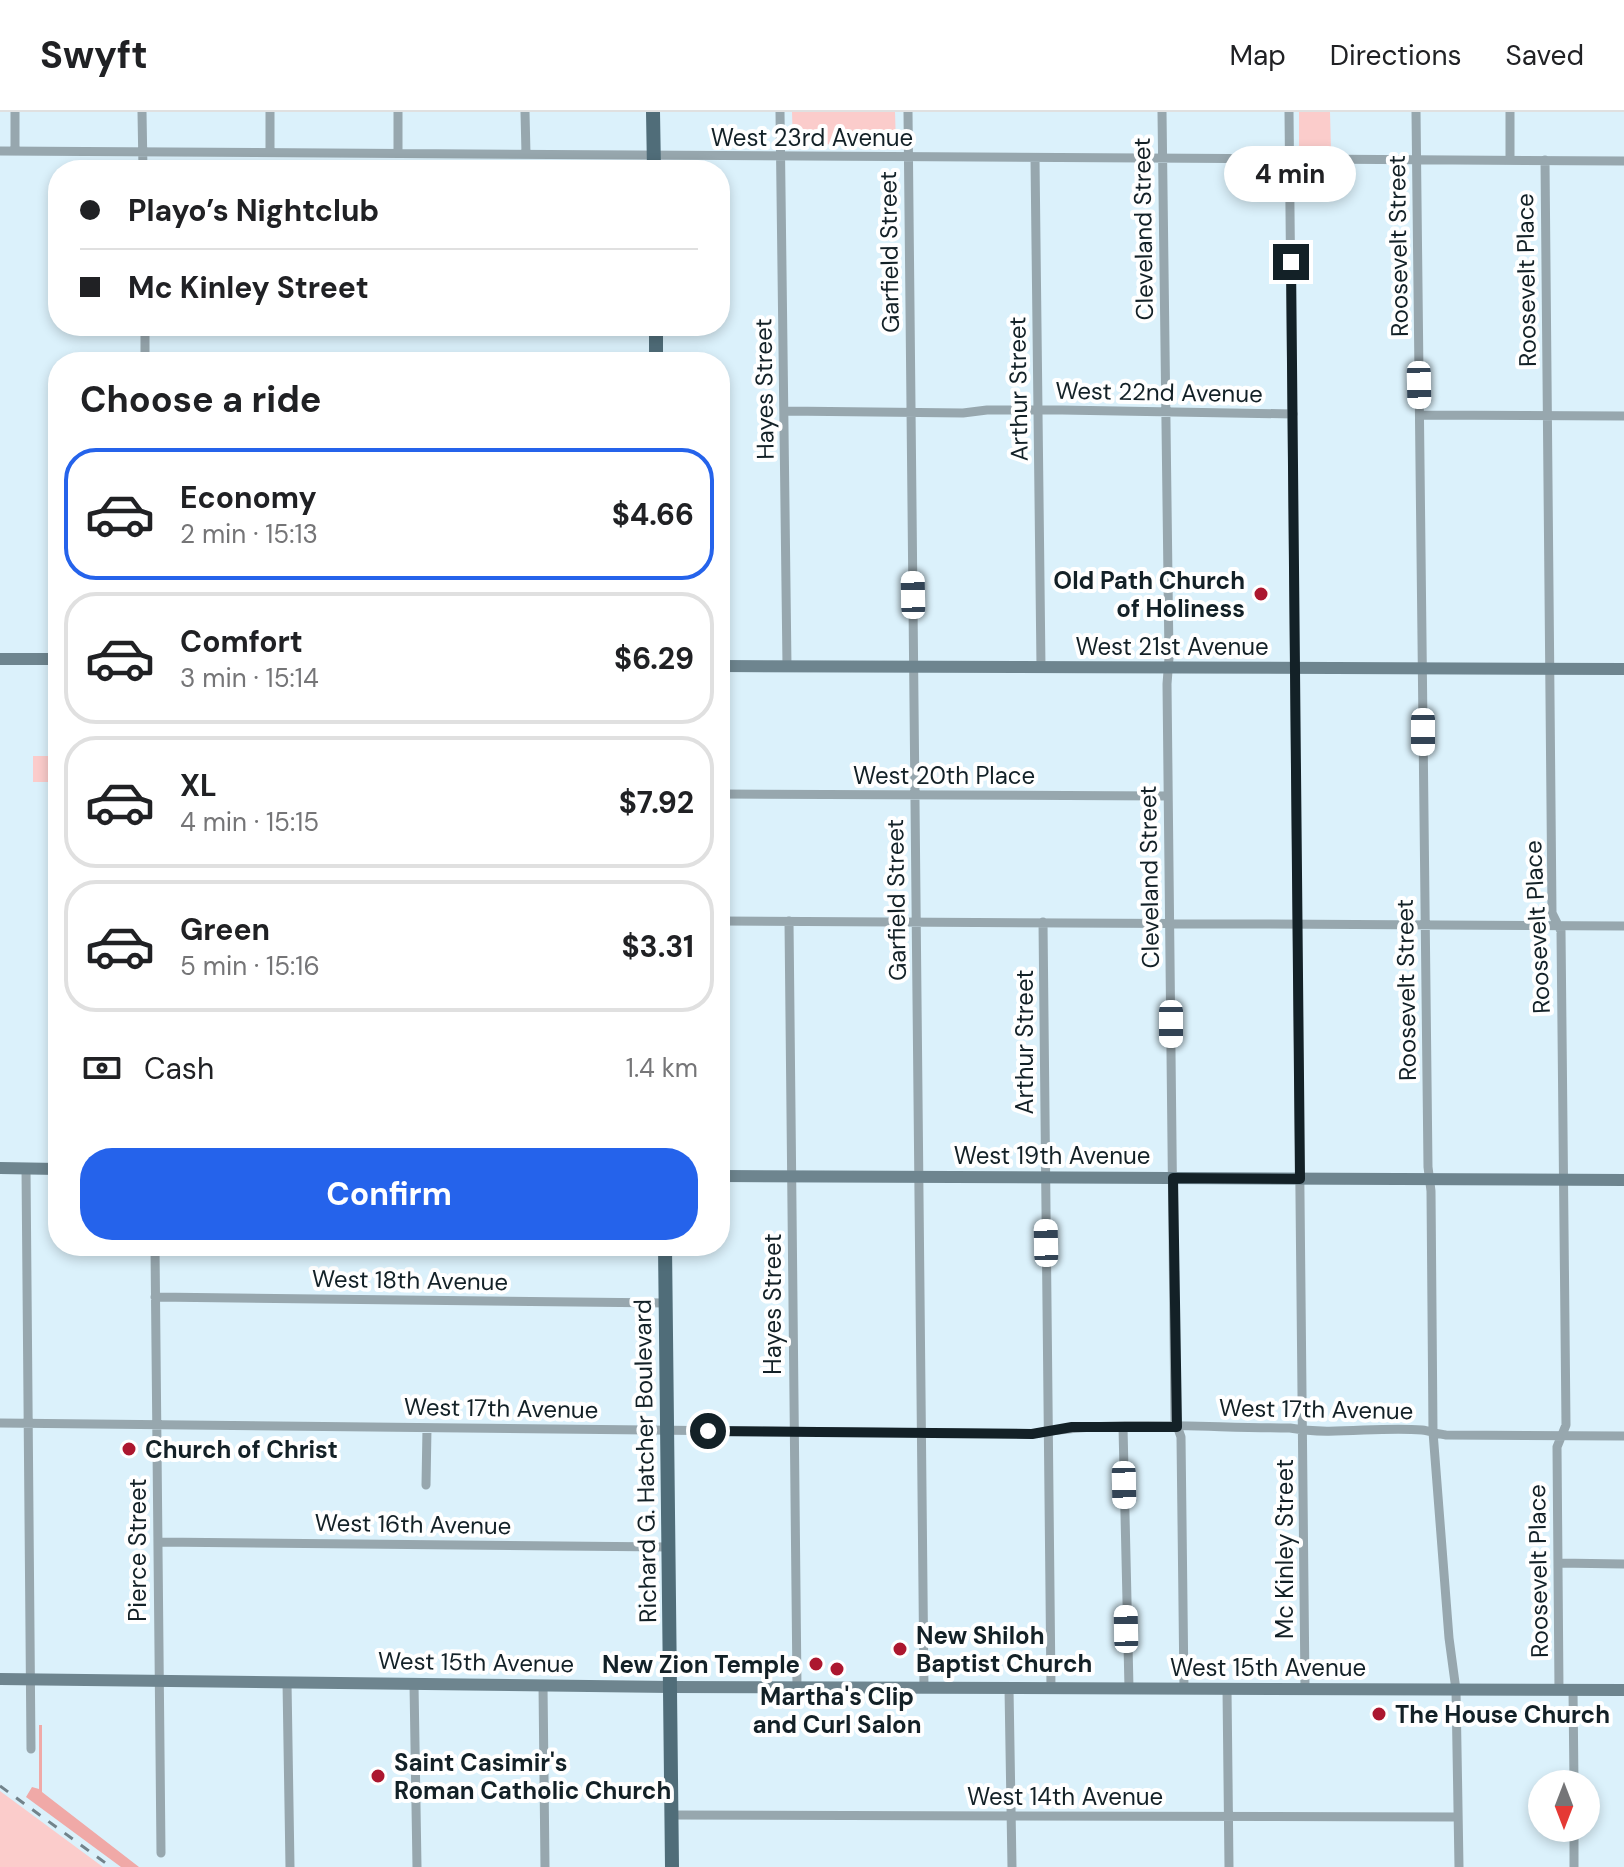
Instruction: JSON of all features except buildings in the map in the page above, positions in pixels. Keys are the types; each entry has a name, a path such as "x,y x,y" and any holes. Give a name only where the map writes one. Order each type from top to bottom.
{"main road":[{"path":"653,112 654,160"},
{"name":"Richard G. Hatcher Boulevard","path":"665,1256 672,1867"}],"street":[{"path":"15,112 15,151"},
{"path":"142,112 143,160"},
{"path":"270,112 270,151"},
{"path":"398,112 398,153"},
{"path":"525,112 526,154"},
{"name":"Hayes Street","path":"780,112 787,666"},
{"name":"Garfield Street","path":"908,112 924,1688"},
{"name":"Cleveland Street","path":"1162,112 1167,796 1184,1689"},
{"name":"Mc Kinley Street","path":"1289,112 1305,1689"},
{"name":"Roosevelt Street","path":"1416,112 1433,1432 1456,1690 1459,1867"},
{"name":"Roosevelt Place","path":"1510,112 1510,160"},
{"name":"West 23rd Avenue","path":"0,151 526,154 611,160"},
{"name":"West 23rd Avenue","path":"708,160 781,156 1624,161"},
{"name":"Arthur Street","path":"1035,158 1041,667"},
{"name":"Roosevelt Place","path":"1545,160 1552,913 1561,931 1564,1180 1566,1425 1557,1447 1559,1690"},
{"name":"West 22nd Avenue","path":"785,411 1293,414"},
{"path":"1420,415 1624,416"},
{"path":"0,659 48,659"},
{"name":"West 21st Avenue","path":"730,666 1624,669"},
{"name":"West 20th Place","path":"730,794 1167,796"},
{"path":"730,921 1624,926"},
{"name":"Hayes Street","path":"789,921 797,1687"},
{"name":"Arthur Street","path":"1043,922 1051,1688"},
{"path":"0,1168 48,1169"},
{"path":"26,1168 31,1749"},
{"name":"West 19th Avenue","path":"730,1176 1624,1180"},
{"name":"Pierce Street","path":"155,1256 161,1853"},
{"name":"West 18th Avenue","path":"155,1297 665,1303"},
{"name":"West 17th Avenue","path":"0,1423 1032,1434 1072,1427 1177,1427 1290,1428 1317,1433 1381,1429 1446,1435 1624,1436"},
{"path":"1123,1427 1129,1688"},
{"path":"426,1485 427,1428"},
{"name":"West 16th Avenue","path":"158,1542 668,1547"},
{"path":"1558,1563 1624,1564"},
{"name":"West 15th Avenue","path":"0,1679 670,1687 1624,1690"},
{"path":"287,1682 290,1867"},
{"path":"414,1684 417,1867"},
{"path":"543,1685 545,1867"},
{"path":"1009,1688 1012,1867"},
{"path":"1227,1689 1229,1867"},
{"path":"1573,1690 1574,1770"},
{"name":"West 14th Avenue","path":"671,1815 1458,1817"},
{"path":"1574,1842 1574,1867"}],"shaded area":[{"path":"792,112 895,112 896,145 793,144"},
{"path":"1299,112 1330,112 1331,150 1299,150"},
{"path":"33,756 48,756 48,782 33,782"},
{"path":"39,1725 42,1725 42,1792 139,1867 121,1867 26,1797 32,1787 39,1789"},
{"path":"0,1791 103,1867 0,1867"}],"railway":[{"path":"0,1786 111,1867"}],"place":[{"name":"Old Path Church of Holiness","path":"1261,594"},
{"name":"Church of Christ","path":"129,1449"},
{"name":"New Shiloh Baptist Church","path":"900,1649"},
{"name":"New Zion Temple","path":"816,1664"},
{"name":"Martha's Clip and Curl Salon","path":"837,1669"},
{"name":"The House Church","path":"1379,1714"},
{"name":"Saint Casimir's Roman Catholic Church","path":"378,1776"}],"route":[{"path":"708,1431 1032,1434 1072,1427 1177,1427 1173,1178 1300,1179 1291,262"}]}
